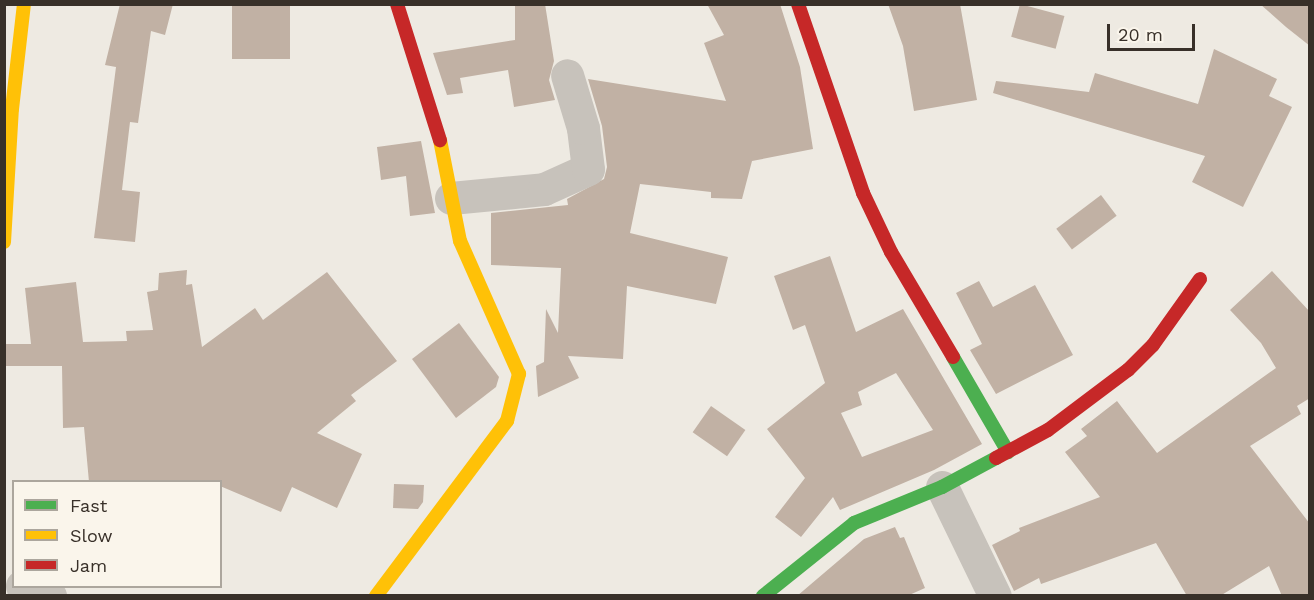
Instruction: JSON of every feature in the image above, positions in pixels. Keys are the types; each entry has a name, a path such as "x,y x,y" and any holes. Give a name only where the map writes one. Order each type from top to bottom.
{"street":[{"path":"4,242 12,109 24,4"},
{"path":"375,596 507,421 519,374 460,241 436,123 397,4"},
{"path":"798,4 863,193 891,252 1008,452"},
{"path":"451,198 544,189 588,169 583,128 567,75"},
{"path":"763,596 854,523 942,487 1048,430 1128,370 1153,345 1200,279"},
{"path":"942,487 995,596"},
{"path":"28,588 50,596"}],"building":[{"path":"120,4 173,4 165,35 151,31 138,123 130,122 122,190 140,192 135,242 94,238 116,67 105,65"},
{"path":"232,4 290,4 290,59 232,59"},
{"path":"515,4 545,4 554,61 549,80 555,100 514,107 508,70 460,78 463,93 447,95 433,53 515,40"},
{"path":"707,4 780,4 800,67 813,149 752,161 742,199 711,198 711,192 640,184 630,233 728,257 716,304 627,286 623,359 568,356 579,378 538,397 536,366 544,362 546,309 558,333 561,268 491,265 491,213 568,205 567,199 604,179 607,167 602,126 588,79 726,101 704,43 724,35"},
{"path":"888,4 960,4 977,100 914,111 903,46"},
{"path":"1020,4 1064,16 1056,49 1011,37"},
{"path":"1260,4 1310,4 1310,46 1286,27"},
{"path":"1214,49 1277,79 1269,96 1292,107 1243,207 1192,182 1205,156 993,93 996,81 1089,92 1095,73 1198,104"},
{"path":"421,141 435,213 410,216 406,176 381,180 377,147"},
{"path":"1101,195 1117,216 1072,249 1056,229"},
{"path":"830,256 856,332 903,309 982,444 934,470 840,510 833,497 801,537 775,517 805,478 767,429 825,383 805,325 793,330 774,276","holes":["896,373 933,430 862,457 841,413 862,405 858,392"]},
{"path":"187,270 186,285 192,284 202,347 255,308 263,320 327,272 397,361 351,395 356,401 317,433 362,454 337,508 292,487 281,512 222,487 222,480 89,480 84,427 63,428 62,366 4,366 4,344 31,344 25,288 76,282 83,342 127,341 126,331 153,330 147,292 158,290 159,273"},
{"path":"1272,271 1310,312 1310,398 1297,406 1301,414 1250,446 1310,524 1310,596 1282,596 1269,566 1220,596 1187,596 1156,543 1041,584 1039,578 1014,591 992,545 1020,531 1019,528 1100,497 1065,452 1087,436 1081,429 1117,401 1157,453 1276,368 1261,343 1230,310"},
{"path":"979,281 993,307 1035,285 1073,355 996,394 970,350 982,344 956,293"},
{"path":"459,323 499,377 496,387 456,418 412,359"},
{"path":"711,406 745,430 727,456 693,432"},
{"path":"394,484 424,485 423,502 418,509 393,508"},
{"path":"895,527 900,538 904,537 925,588 907,596 797,596 864,539"}],"traffic: fast":[{"path":"953,357 1008,452"},
{"path":"763,596 854,523 942,487 996,458"}],"traffic: slow":[{"path":"4,242 12,109 24,4"},
{"path":"376,596 507,421 519,374 460,241 440,140"}],"traffic: jam":[{"path":"397,4 440,140"},
{"path":"798,4 863,193 891,252 953,357"},
{"path":"996,458 1048,430 1128,370 1153,345 1200,279"}]}
